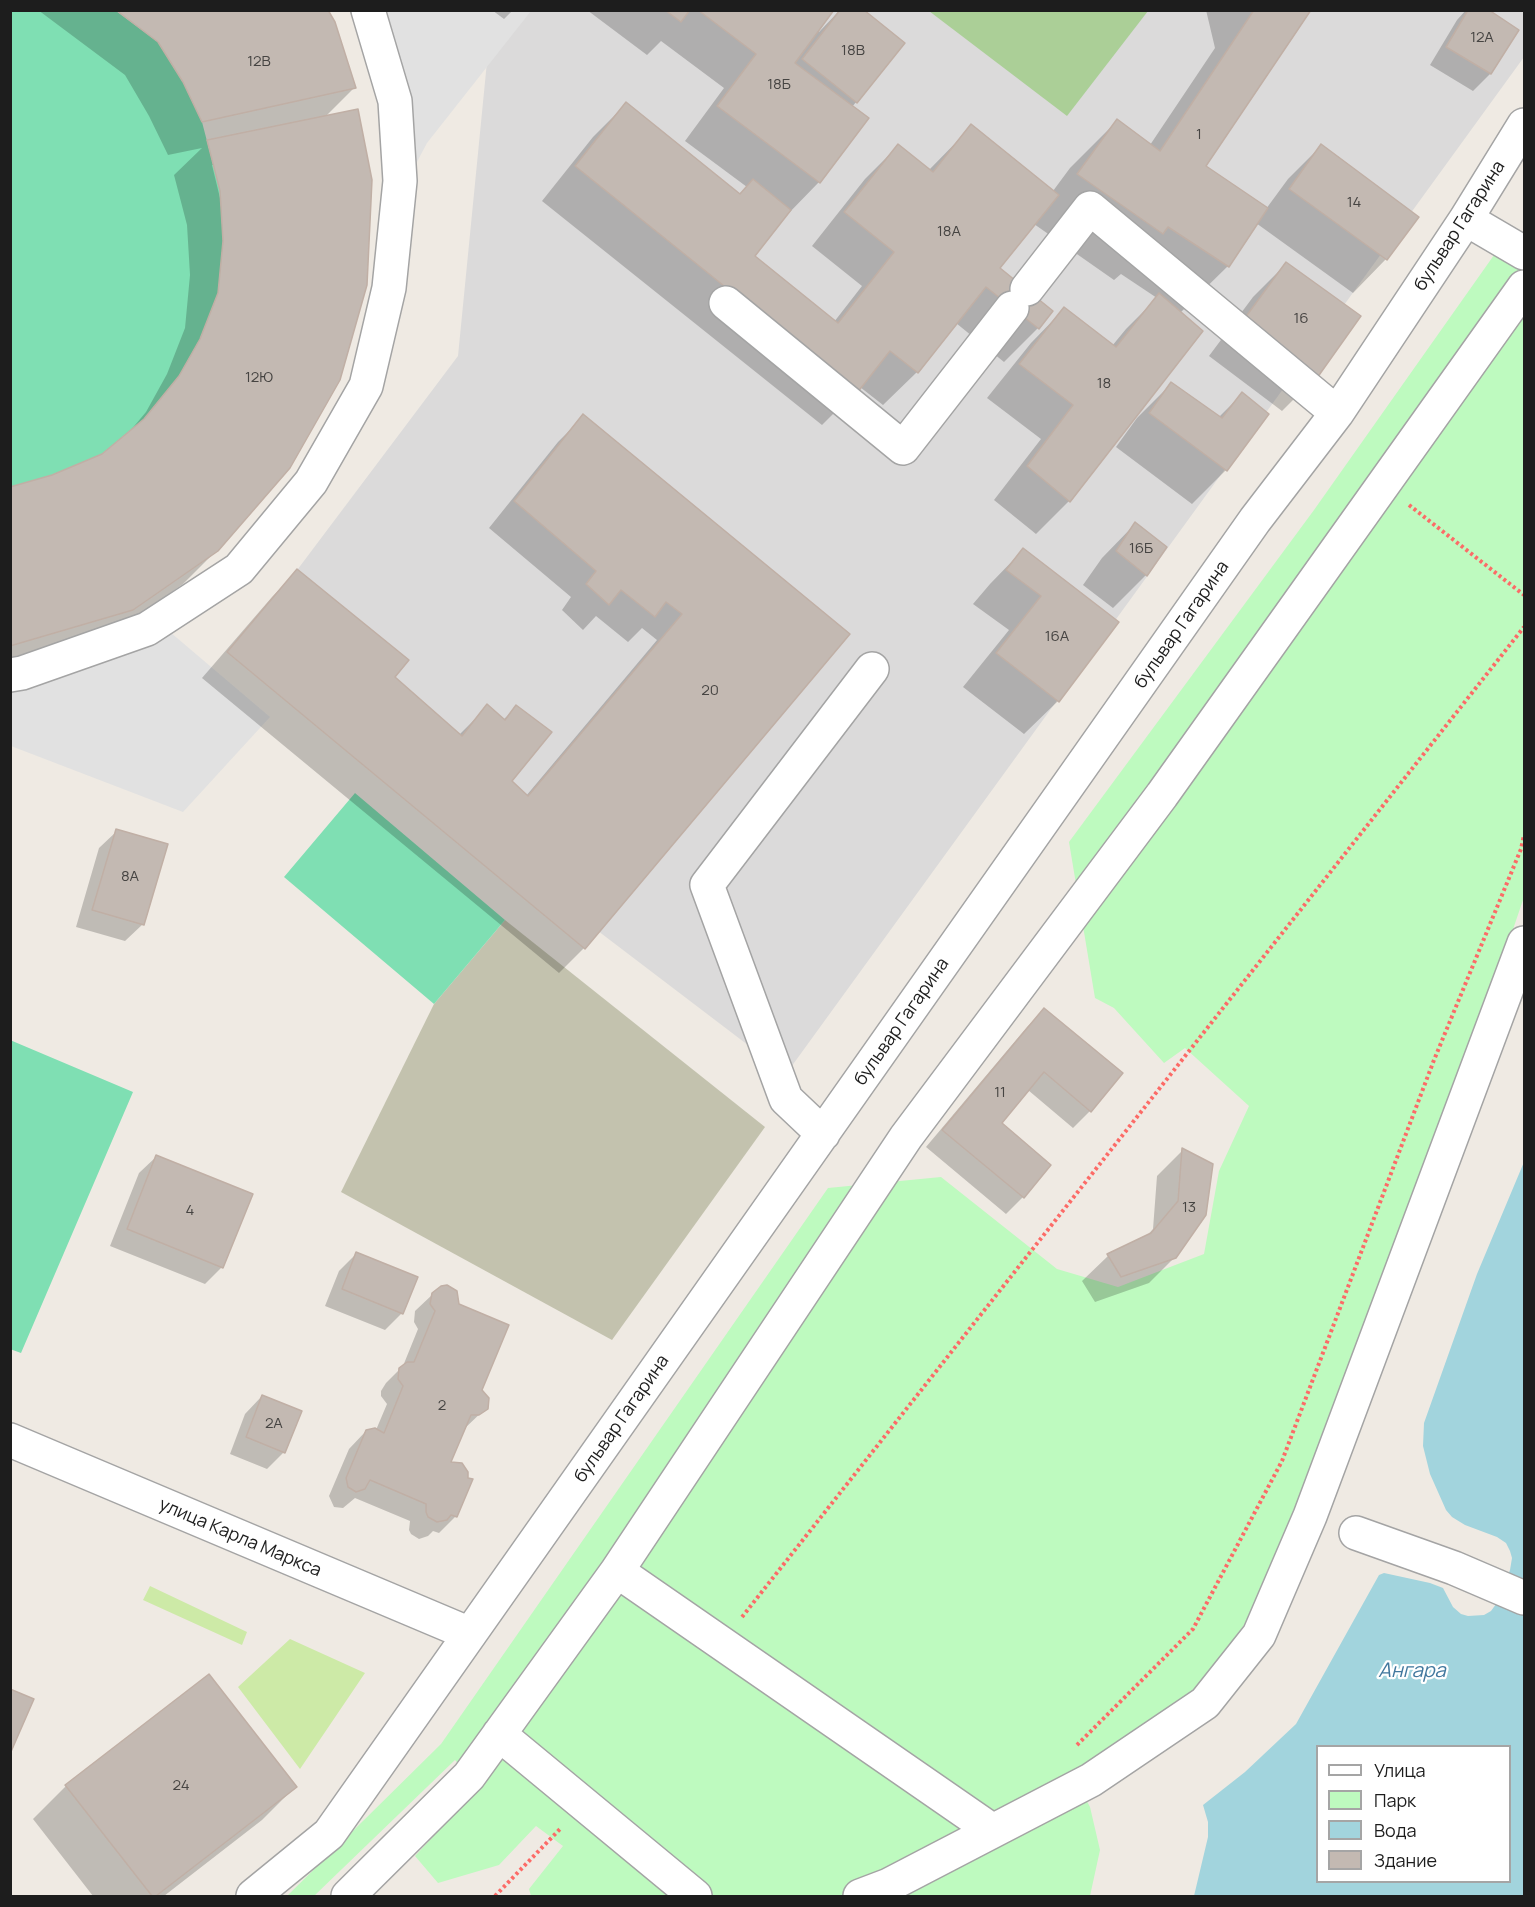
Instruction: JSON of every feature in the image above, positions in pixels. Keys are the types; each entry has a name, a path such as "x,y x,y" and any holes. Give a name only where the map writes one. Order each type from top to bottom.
{"street":[{"path":"10,675 22,673 147,629 239,569 311,482 366,386 389,288 400,181 395,101 368,10"},
{"name":"бульвар Гагарина","path":"253,1896 329,1834 1256,520 1337,412 1466,219 1524,125"},
{"path":"726,303 903,448 1090,208 1337,412"},
{"path":"1466,219 1524,253"},
{"path":"348,1896 469,1776 617,1571 906,1137 1162,795 1524,287"},
{"path":"823,1134 786,1099 707,885 872,669"},
{"path":"860,1896 889,1886 1091,1780 1205,1703 1259,1635 1310,1516 1524,944"},
{"name":"улица Карла Маркса","path":"10,1440 470,1634"},
{"path":"1356,1533 1454,1568 1524,1598"},
{"path":"617,1571 993,1831"},
{"path":"499,1734 695,1896"}],"path":[{"path":"1383,485 1524,595"},
{"path":"722,1644 1524,627"},
{"path":"1073,1749 1193,1629 1282,1461 1434,1060 1521,849 1524,835"},
{"path":"495,1896 584,1806"}],"shaded area":[{"path":"382,11 531,11 427,143 409,177"},
{"path":"492,11 1524,11 1524,57 786,1074 234,654 458,356"},
{"path":"170,632 270,717 183,812 11,746 11,685 33,688"},
{"path":"505,920 765,1127 612,1340 341,1192 434,1004"}],"green space":[{"path":"11,11 116,11 158,42 183,82 202,122 220,191 223,241 218,293 200,339 179,376 144,419 102,454 52,475 11,487"},
{"path":"929,11 1148,11 1067,116"},
{"path":"1499,248 1524,274 1524,897 1457,1094 1291,1530 1244,1625 1182,1709 1073,1775 1090,1807 1100,1850 1090,1896 531,1896 529,1889 563,1846 536,1826 499,1865 438,1883 415,1856 481,1785 469,1776 455,1760 314,1896 287,1896 441,1744 828,1188 941,1177 1057,1269 1118,1287 1204,1254 1219,1171 1249,1106 1185,1048 1164,1063 1114,1008 1095,998 1069,842 1314,510"},
{"path":"355,793 505,920 434,1004 284,877"},
{"path":"10,1040 133,1092 21,1353 10,1349"},
{"path":"150,1586 247,1632 242,1645 143,1600"},
{"path":"290,1639 365,1673 300,1769 238,1687"}],"water":[{"name":"Ангара","path":"1524,1162 1524,1896 1194,1896 1208,1837 1208,1822 1203,1805 1245,1772 1296,1724 1379,1575 1384,1573 1443,1588 1453,1607 1461,1614 1468,1616 1484,1615 1491,1611 1499,1600 1510,1570 1512,1558 1510,1551 1506,1543 1497,1537 1465,1525 1446,1510 1430,1474 1423,1446 1424,1423 1477,1274"}],"building":[{"path":"116,10 328,10 335,22 356,88 202,122 183,82 158,42"},
{"path":"665,10 690,10 681,22"},
{"path":"698,10 834,10 795,63 869,118 820,183 717,106 756,54"},
{"path":"840,10 864,10 905,43 857,103 802,59"},
{"path":"1254,10 1311,10 1206,166 1268,208 1229,267 1168,227 1163,234 1077,174 1117,119 1160,151"},
{"path":"1468,10 1489,10 1519,30 1491,74 1446,47"},
{"path":"626,102 740,194 753,179 791,210 755,256 838,323 894,252 844,212 898,144 933,172 971,124 1059,195 1000,268 1053,311 1039,329 986,287 918,373 890,351 857,393 575,166"},
{"path":"358,109 372,180 367,285 340,380 290,468 218,551 133,610 10,646 10,487 52,475 102,454 144,419 179,376 200,339 218,293 223,241 220,191 207,140"},
{"path":"1321,144 1419,217 1387,260 1289,189"},
{"path":"1286,262 1361,316 1317,378 1242,322"},
{"path":"1159,293 1203,331 1070,502 1027,466 1073,405 1019,364 1064,307 1116,347"},
{"path":"1171,382 1222,418 1242,392 1269,414 1227,471 1149,413"},
{"path":"583,414 850,634 585,949 227,652 297,569 409,660 395,677 462,736 487,704 505,720 516,705 552,732 512,781 528,796 682,614 666,602 655,617 621,590 609,605 586,584 596,571 514,501"},
{"path":"1135,522 1167,547 1147,576 1116,551"},
{"path":"1023,548 1119,622 1059,702 996,653 1041,596 1006,570"},
{"path":"116,829 168,844 144,925 92,910"},
{"path":"1044,1008 1123,1073 1091,1112 1044,1072 1002,1123 1051,1165 1024,1198 942,1130"},
{"path":"1182,1148 1213,1164 1206,1215 1176,1258 1121,1277 1107,1254 1151,1233 1178,1201"},
{"path":"156,1155 253,1194 223,1268 127,1229"},
{"path":"356,1252 418,1277 403,1314 342,1289"},
{"path":"447,1285 457,1291 459,1304 509,1325 482,1390 489,1398 488,1409 479,1415 471,1415 451,1462 462,1463 468,1472 468,1478 473,1479 457,1517 451,1515 447,1520 437,1522 428,1517 426,1504 370,1480 365,1489 356,1492 348,1487 346,1478 366,1430 375,1428 384,1433 403,1386 398,1379 399,1368 407,1362 414,1362 435,1311 430,1304 432,1293 441,1286"},
{"path":"262,1395 302,1411 285,1453 246,1437"},
{"path":"209,1674 297,1787 156,1896 152,1896 65,1785"},
{"path":"10,1689 34,1699 10,1754"}]}
